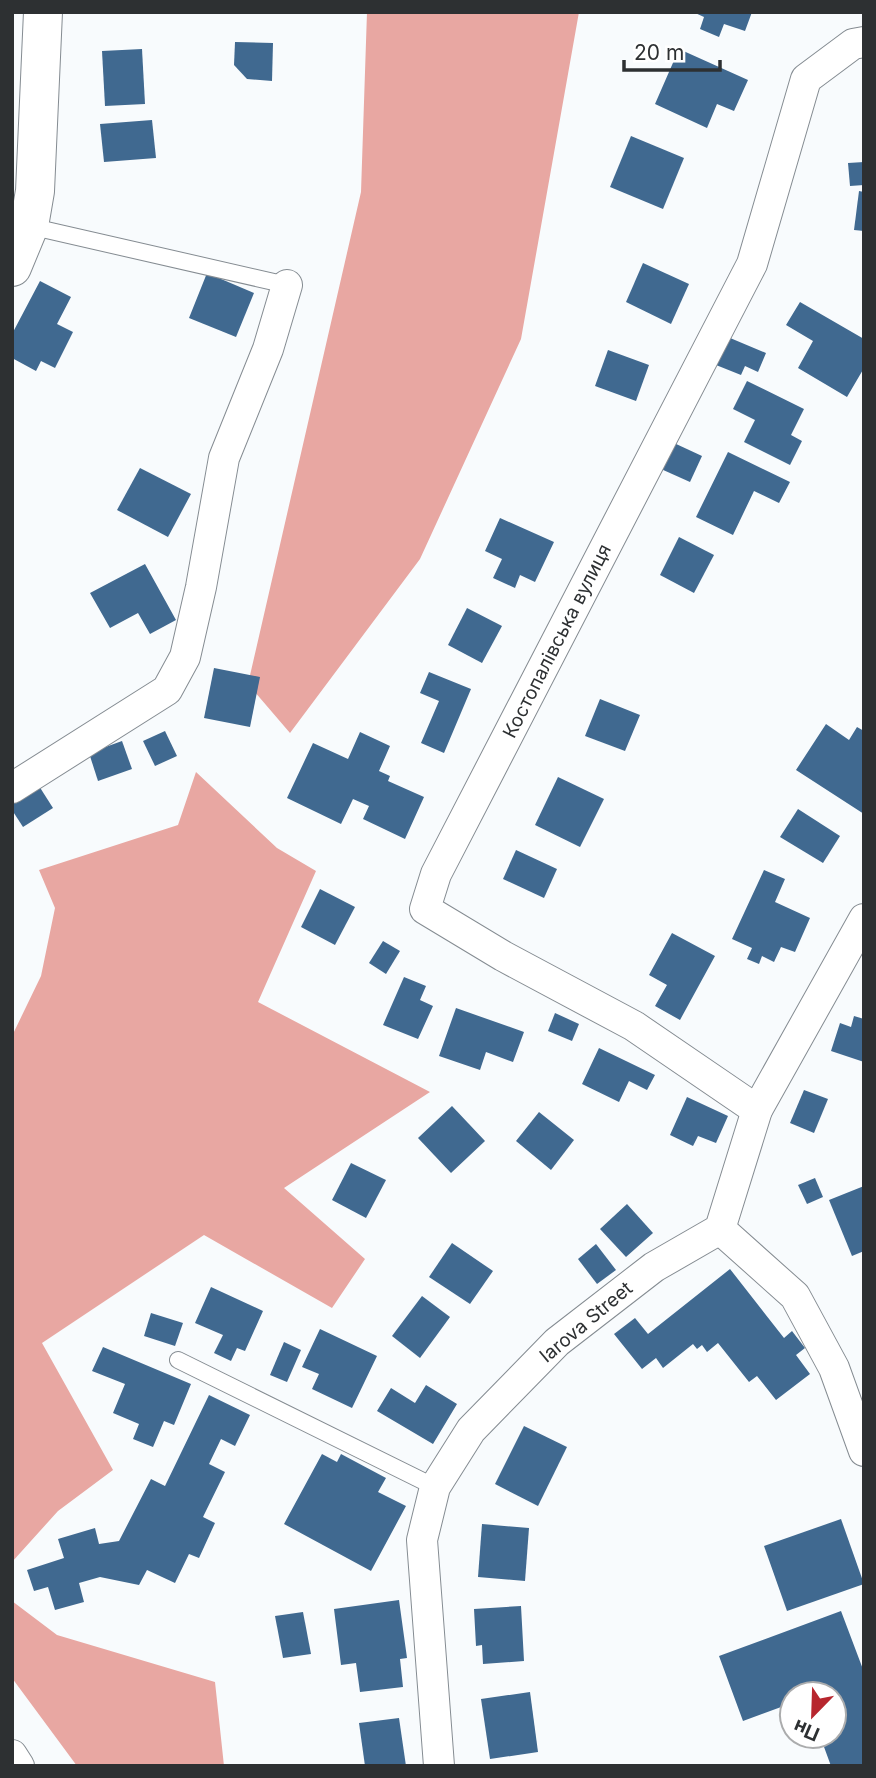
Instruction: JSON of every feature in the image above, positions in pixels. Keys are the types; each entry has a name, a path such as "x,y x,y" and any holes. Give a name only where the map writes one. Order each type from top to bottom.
{"street":[{"path":"12,267 29,226 36,178 43,12"},
{"name":"Костопалівська вулиця","path":"757,1110 634,1026 503,956 425,909 436,874 752,264 806,79 853,44 864,42"},
{"path":"12,788 167,691 185,657 225,458 268,349 287,285"},
{"path":"864,919 757,1110 720,1228 795,1296 834,1368 864,1451"},
{"name":"Iarova Street","path":"439,1766 422,1540 435,1487 471,1430 556,1342 654,1267 720,1228"},
{"path":"12,1755 19,1766"}],"lane":[{"path":"29,226 287,285"},
{"path":"178,1360 435,1487"}],"shaded area":[{"path":"367,12 579,12 521,339 420,559 290,733 248,684 361,192"},
{"path":"196,772 277,848 316,871 258,1002 430,1092 284,1188 365,1259 332,1308 204,1235 42,1343 113,1470 58,1511 12,1562 12,1036 41,976 55,908 39,870 178,825"},
{"path":"12,1601 57,1635 215,1682 224,1766 77,1766 12,1678"}],"building":[{"path":"693,12 752,12 745,31 724,24 719,37 700,29 704,17"},
{"path":"235,42 273,43 272,81 247,79 234,65"},
{"path":"142,49 145,104 105,106 102,51"},
{"path":"679,49 748,80 734,111 717,104 707,128 655,104"},
{"path":"152,120 156,158 104,162 100,124"},
{"path":"631,136 684,158 663,209 610,187"},
{"path":"864,162 864,185 850,186 848,163"},
{"path":"859,191 864,192 864,231 854,230"},
{"path":"643,263 689,284 671,324 626,302"},
{"path":"207,273 254,293 236,337 189,318"},
{"path":"40,281 71,297 57,324 73,332 55,368 41,361 36,371 12,358 12,334"},
{"path":"800,302 864,339 864,368 847,397 798,368 813,341 786,325"},
{"path":"723,335 766,353 758,372 745,366 741,375 711,363"},
{"path":"608,350 649,365 636,401 595,386"},
{"path":"747,381 804,409 791,435 802,441 790,465 744,442 755,420 733,409"},
{"path":"674,443 702,456 690,482 661,469"},
{"path":"728,452 790,482 779,503 754,491 733,535 696,517"},
{"path":"140,468 191,494 168,537 117,510"},
{"path":"500,518 554,542 535,582 520,575 515,588 493,578 502,559 485,551"},
{"path":"679,537 714,555 694,593 660,575"},
{"path":"145,564 176,620 150,634 138,613 110,628 90,593"},
{"path":"467,608 502,626 482,663 448,645"},
{"path":"214,668 260,677 250,727 204,718"},
{"path":"429,672 471,689 444,753 421,743 439,701 420,693"},
{"path":"600,699 640,715 625,751 585,736"},
{"path":"826,724 849,740 857,727 864,731 864,814 796,770"},
{"path":"165,731 177,756 155,766 143,741"},
{"path":"360,732 390,746 379,771 390,776 388,781 424,797 405,839 363,819 369,806 353,799 341,824 287,798 313,743 348,759"},
{"path":"122,741 132,769 98,781 89,753"},
{"path":"558,777 604,799 580,847 535,825"},
{"path":"39,786 53,808 23,827 12,810 12,803"},
{"path":"798,809 840,836 823,863 780,837"},
{"path":"516,850 557,869 544,898 503,879"},
{"path":"764,870 785,879 775,902 810,918 795,952 781,947 774,962 762,956 759,964 747,959 752,948 732,939"},
{"path":"320,889 355,907 335,945 301,927"},
{"path":"672,933 715,956 680,1020 655,1006 667,985 649,975"},
{"path":"383,941 400,951 386,974 369,963"},
{"path":"404,977 426,986 420,1000 433,1006 418,1039 383,1025"},
{"path":"456,1008 524,1032 513,1062 486,1052 480,1070 439,1056"},
{"path":"555,1013 579,1024 572,1041 548,1031"},
{"path":"854,1016 864,1019 864,1062 831,1051 840,1023 851,1027"},
{"path":"599,1048 655,1075 647,1090 629,1081 619,1102 582,1084"},
{"path":"804,1090 828,1099 814,1133 790,1123"},
{"path":"687,1097 728,1116 716,1143 698,1136 693,1146 670,1135"},
{"path":"452,1106 485,1141 451,1173 418,1138"},
{"path":"539,1112 574,1140 551,1170 516,1141"},
{"path":"351,1163 386,1180 366,1218 332,1200"},
{"path":"815,1178 823,1197 807,1204 798,1185"},
{"path":"864,1186 864,1251 852,1256 829,1200"},
{"path":"627,1204 653,1233 626,1257 600,1229"},
{"path":"452,1243 493,1271 470,1304 429,1277"},
{"path":"596,1244 616,1270 597,1284 578,1259"},
{"path":"730,1269 784,1338 792,1331 805,1348 796,1355 810,1374 776,1400 757,1376 749,1382 718,1343 707,1352 702,1345 697,1349 693,1344 663,1368 656,1358 642,1369 614,1334 635,1318 648,1334"},
{"path":"211,1287 263,1311 245,1351 237,1348 231,1361 214,1353 223,1335 195,1323"},
{"path":"422,1296 450,1317 420,1358 392,1336"},
{"path":"151,1313 183,1323 175,1346 144,1336"},
{"path":"320,1329 377,1356 352,1408 312,1389 319,1374 302,1367"},
{"path":"284,1342 301,1350 287,1382 270,1375"},
{"path":"103,1347 191,1384 174,1425 164,1421 153,1447 133,1439 139,1424 113,1413 125,1384 92,1371"},
{"path":"426,1385 457,1404 433,1444 377,1411 391,1388 415,1403"},
{"path":"209,1395 250,1415 235,1446 221,1439 209,1464 225,1472 203,1517 215,1523 199,1558 189,1554 175,1583 147,1570 139,1585 100,1577 79,1583 84,1602 55,1610 48,1587 34,1591 27,1570 64,1558 58,1539 95,1528 99,1544 119,1541 151,1479 165,1486"},
{"path":"524,1426 567,1447 538,1506 495,1484"},
{"path":"322,1454 337,1462 341,1454 386,1478 378,1492 406,1506 371,1571 284,1524"},
{"path":"841,1519 864,1584 787,1611 764,1546"},
{"path":"482,1524 529,1528 525,1581 478,1577"},
{"path":"399,1600 407,1658 400,1659 403,1687 360,1692 356,1663 341,1665 334,1609"},
{"path":"521,1606 524,1661 483,1664 482,1645 476,1646 474,1609"},
{"path":"841,1611 864,1672 864,1766 831,1766 825,1750 848,1750 848,1680 778,1680 778,1708 743,1721 719,1656"},
{"path":"303,1612 311,1654 283,1658 275,1616"},
{"path":"530,1692 538,1752 490,1759 481,1699"},
{"path":"399,1718 406,1766 365,1766 359,1723"}]}
